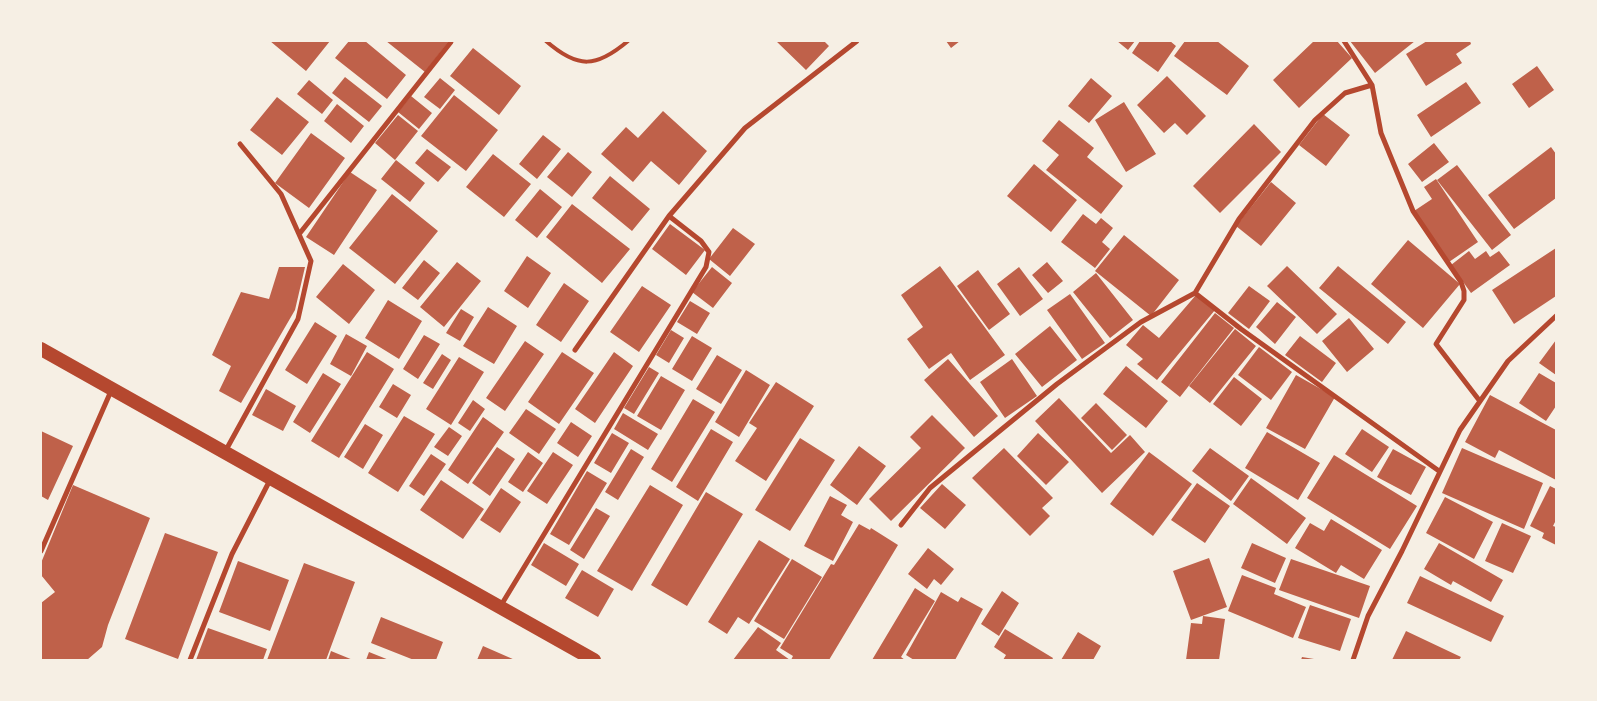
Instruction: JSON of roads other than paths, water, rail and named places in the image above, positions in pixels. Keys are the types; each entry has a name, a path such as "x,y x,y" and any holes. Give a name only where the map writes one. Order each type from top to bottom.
{"highway":[{"path":"41,349 594,660"}],"street":[{"path":"575,350 669,216 745,128 858,41"},
{"path":"1344,41 1372,85 1381,133 1413,211 1461,282 1464,300 1436,344 1479,400"},
{"path":"300,233 451,42"},
{"path":"901,525 930,488 1057,384 1141,322 1195,292 1239,219 1315,120 1345,93 1372,85"},
{"path":"225,453 298,319 311,261 281,194 240,144"},
{"path":"499,608 706,267 709,252 701,241 669,216"},
{"path":"1195,292 1241,329 1439,471"},
{"path":"1353,660 1368,616 1402,551 1460,430 1479,400 1508,361 1556,316"},
{"path":"41,551 112,389"},
{"path":"190,660 232,554 271,479"}],"lane":[{"path":"546,41 562,54 588,63 611,55 628,41"}]}
